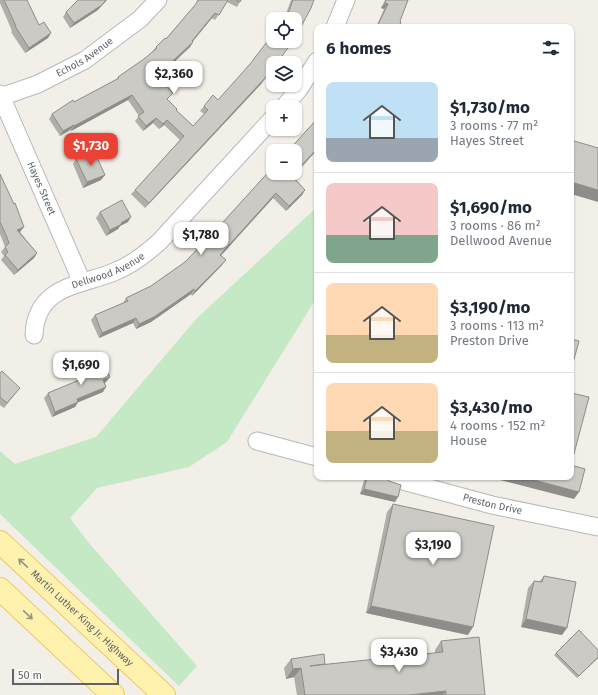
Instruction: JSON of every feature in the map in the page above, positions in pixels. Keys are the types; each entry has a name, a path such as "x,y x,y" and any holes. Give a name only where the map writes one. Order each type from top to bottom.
{"main road":[{"name":"Martin Luther King Jr. Highway","path":"0,542 164,695"},
{"path":"0,589 113,695"}],"street":[{"name":"Echols Avenue","path":"1,96 38,84 85,60 140,19 158,0"},
{"path":"336,24 346,0"},
{"path":"290,100 314,66"},
{"name":"Hayes Street","path":"1,96 82,282"},
{"name":"Dellwood Avenue","path":"34,335 34,326 37,316 47,301 58,292 82,282 114,272 139,259 148,252 160,241 266,126"},
{"path":"257,441 314,456"},
{"name":"Preston Drive","path":"399,480 492,505 598,527"}],"green space":[{"path":"314,210 314,302 227,442 189,467 97,488 70,518 88,542 197,666 179,686 0,514 0,451 15,464 96,437 197,318"}],"building":[{"path":"4,0 27,0 39,25 44,22 51,33 29,48 15,26"},
{"path":"78,0 106,0 102,5 74,23 66,12"},
{"path":"198,0 228,0 219,15 215,13 192,41 193,42 157,76 173,93 167,99 193,126 208,110 204,106 213,95 218,100 250,64 266,43 266,48 288,48 282,56 266,56 266,77 149,203 135,190 184,136 167,120 163,124 156,118 146,126 138,116 144,112 132,95 63,131 52,114 73,100 74,102 119,78 118,77 144,59 157,48 156,47 165,38 166,39"},
{"path":"293,0 314,0 302,25 302,12 289,12"},
{"path":"386,0 408,0 400,24 378,24 388,4 385,3"},
{"path":"314,122 314,152 302,165 302,144 294,144"},
{"path":"574,141 598,148 598,190 574,183"},
{"path":"94,151 105,175 87,182 76,159"},
{"path":"0,174 14,204 15,203 24,227 17,230 37,253 18,270 5,255 8,252 5,247 9,243 0,222"},
{"path":"266,175 266,180 296,180 305,190 289,206 276,193 220,255 226,260 195,291 194,289 154,317 139,324 136,318 102,333 95,315 128,301 126,298 151,286 185,262"},
{"path":"122,200 131,217 121,223 122,224 110,230 100,212"},
{"path":"574,340 579,341 574,359"},
{"path":"102,359 110,377 103,380 106,387 77,399 78,402 55,412 48,393 84,378 80,369"},
{"path":"2,371 20,388 7,403 0,397 0,373"},
{"path":"574,394 589,397 574,454"},
{"path":"574,466 585,469 579,492 534,480 574,480"},
{"path":"366,480 388,480 401,485 398,497 364,489"},
{"path":"393,504 494,526 473,627 371,606"},
{"path":"544,576 576,582 567,628 526,619 534,581 542,582"},
{"path":"579,630 598,650 598,657 579,676 556,653"},
{"path":"479,637 485,695 446,695 446,691 409,695 305,695 301,668 293,669 291,659 324,654 325,664 310,666 443,652 441,641"}]}
